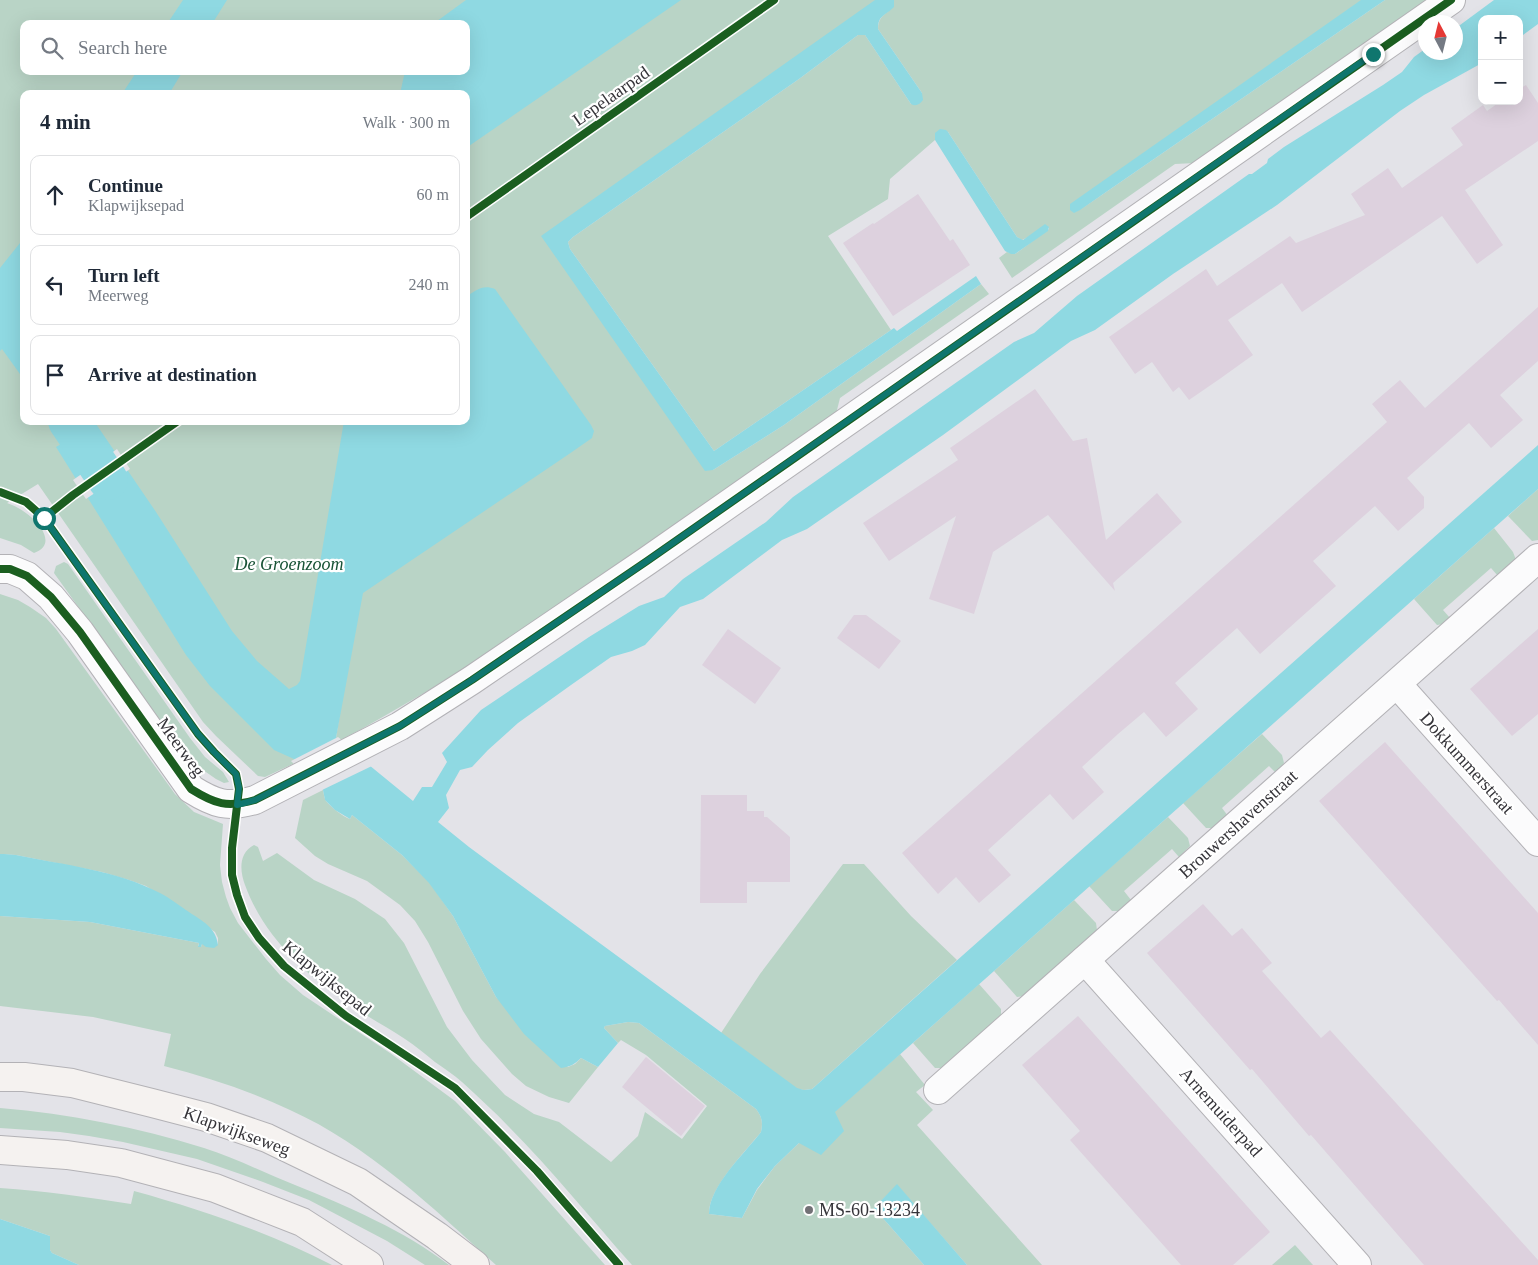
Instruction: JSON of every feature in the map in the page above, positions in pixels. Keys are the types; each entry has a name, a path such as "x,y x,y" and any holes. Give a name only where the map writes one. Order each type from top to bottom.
{"main road":[{"name":"Klapwijkseweg","path":"0,1077 24,1077 72,1083 206,1118 267,1138 358,1182 437,1236 475,1265"},
{"path":"0,1150 67,1155 121,1163 215,1188 302,1222 369,1265"}],"street":[{"name":"Meerweg","path":"0,569 10,569 27,576 51,597 80,632 191,789 207,799 221,803 237,805 255,800 372,742 472,680 647,561 1451,0"},
{"name":"Brouwershavenstraat","path":"938,1090 1538,558"},
{"name":"Dokkummerstraat","path":"1397,684 1538,842"},
{"name":"Arnemuiderpad","path":"1085,960 1357,1265"}],"green space":[{"name":"De Groenzoom","path":"0,0 1373,0 1080,210 1385,0 1430,0 1195,163 1175,164 1012,278 999,258 1007,252 1015,254 1049,229 1049,227 1022,240 1017,237 948,132 935,137 935,140 890,179 888,199 828,236 891,330 714,451 570,249 568,242 799,79 858,35 865,35 911,104 922,93 878,29 881,18 890,10 549,246 713,470 784,425 981,284 989,294 840,398 836,414 524,630 414,699 339,741 336,738 342,700 294,759 297,762 265,777 258,776 203,722 38,484 7,503 23,511 35,521 45,536 44,546 34,553 21,545 0,538"},
{"path":"1538,489 1538,540 1532,541 1508,516"},
{"path":"1494,528 1513,552 1516,560 1498,576 1491,568 1443,610 1450,618 1444,624 1437,625 1414,599"},
{"path":"64,562 68,564 190,738 205,757 223,772 229,782 224,783 203,770 199,775 54,573 56,566"},
{"path":"0,594 18,600 46,618 56,629 175,794 194,812 223,824 220,865 222,882 230,908 238,923 280,975 303,995 390,1053 455,1101 505,1152 605,1265 496,1265 399,1179 373,1159 319,1124 275,1103 244,1091 164,1066 171,1034 93,1017 0,1006 0,916 90,922 199,943 198,946 201,947 202,944 218,945 218,938 215,932 146,886 102,872 16,855 0,854"},
{"path":"1262,734 1282,755 1284,763 1277,774 1269,766 1222,808 1228,816 1212,828 1206,828 1183,803"},
{"path":"323,790 326,801 334,809 350,819 352,815 402,855 430,883 453,916 496,997 568,1067 575,1064 581,1058 598,1067 569,1103 549,1097 526,1086 512,1074 481,1039 463,1011 428,942 415,921 400,905 367,881 328,864 315,856 295,838 303,800"},
{"path":"1168,817 1188,838 1190,846 1179,857 1172,849 1124,891 1131,900 1118,911 1112,911 1089,886"},
{"path":"254,845 258,847 263,861 277,853 314,880 355,899 385,919 404,943 447,1027 472,1060 505,1095 534,1114 559,1122 611,1162 638,1136 645,1112 682,1139 707,1106 646,1055 621,1040 618,1043 604,1028 605,1026 628,1022 639,1023 756,1109 762,1120 761,1132 737,1160 714,1193 709,1214 742,1218 757,1190 775,1166 900,1054 925,1085 916,1092 933,1110 917,1125 1042,1265 967,1265 897,1185 874,1208 924,1265 632,1265 525,1143 462,1082 409,1042 334,993 302,968 288,953 263,921 253,904 243,880 241,869 243,858 249,848"},
{"path":"843,864 864,864 911,916 957,960 812,1089 797,1089 721,1033 760,974"},
{"path":"1074,900 1096,923 1097,930 1024,996 1017,997 994,971"},
{"path":"979,984 1001,1009 1001,1015 943,1068 935,1068 913,1043"},
{"path":"0,1108 103,1122 179,1140 216,1152 375,1220 414,1241 449,1265 425,1265 387,1241 309,1200 197,1159 89,1136 0,1128"},
{"path":"0,1188 66,1194 131,1204 134,1191 236,1223 309,1253 332,1265 79,1265 52,1253 50,1250 50,1236 0,1219"},
{"path":"1295,1245 1313,1265 1272,1265"}],"water":[{"path":"183,0 227,0 214,20 170,20"},
{"path":"466,0 681,0 470,145 470,90 401,90 404,75 470,75 470,20 438,20"},
{"path":"875,0 894,0 894,7 881,18 878,29 922,93 923,100 919,104 911,104 865,35 858,35 799,79 568,242 570,249 714,451 891,330 894,328 897,331 976,276 981,284 784,425 713,470 705,471 541,236"},
{"path":"1361,0 1385,0 1080,210 1074,213 1070,210 1070,204"},
{"path":"1494,0 1538,0 1538,24 1523,35 1523,15 1478,15 1478,65 1424,95 1400,111 1277,205 1173,274 1095,330 1071,341 943,435 807,529 782,540 703,599 680,607 645,645 611,657 518,723 472,767 460,770 446,795 449,808 438,822 469,847 797,1088 804,1090 812,1089 1538,445 1538,489 835,1112 844,1131 821,1155 799,1143 775,1166 757,1189 742,1218 709,1214 715,1192 721,1182 761,1132 762,1120 756,1109 639,1023 628,1022 605,1026 604,1028 618,1043 598,1067 581,1058 572,1065 561,1068 524,1034 496,997 453,916 429,883 402,855 352,815 350,819 335,810 325,800 323,790 294,759 274,750 210,686 186,655 56,447 77,435 80,425 97,425 156,512 232,631 257,661 289,689 300,681 343,425 470,425 470,294 483,287 495,289 594,431 592,438 363,593 336,738 413,801 422,787 432,787 447,762 442,753 481,710 589,637 639,606 664,597 683,579 766,522 793,497 1014,342 1034,333 1077,296 1249,174 1252,174 1284,147 1402,72 1418,54 1418,60 1463,60 1463,23"},
{"path":"134,75 181,75 171,90 125,90"},
{"path":"940,129 948,132 1017,237 1023,240 1045,224 1049,227 1048,231 1015,254 1005,251 935,140 935,133"},
{"path":"20,243 20,374 2,349 0,351 0,268"},
{"path":"0,854 16,855 90,869 143,885 167,897 203,922 211,929 218,945 214,948 206,947 202,944 201,947 198,947 199,943 90,922 0,916"},
{"path":"897,1184 967,1265 924,1265 874,1208"},
{"path":"0,1219 50,1236 50,1250 52,1253 79,1265 0,1265"}],"pier":[{"path":"117,449 130,469 86,499 73,480"},
{"path":"338,737 374,765 320,791 291,761"}],"building":[{"path":"1526,85 1538,103 1538,141 1465,190 1503,245 1477,264 1442,216 1302,312 1282,283 1228,320 1253,355 1189,400 1179,387 1173,392 1152,362 1135,374 1109,337 1206,269 1217,286 1290,236 1296,243 1365,215 1351,194 1388,168 1402,188 1463,145 1451,128 1483,105 1487,111 1495,105 1523,105 1523,87"},
{"path":"918,194 950,241 953,239 970,265 893,316 843,243"},
{"path":"1538,307 1538,361 1500,395 1523,420 1491,448 1469,423 1407,478 1424,497 1424,508 1398,531 1375,506 1313,561 1336,586 1260,654 1237,628 1175,683 1198,709 1166,737 1144,712 1118,734 1082,767 1104,792 1073,820 1050,794 988,850 1011,875 979,903 956,877 938,894 902,853 1387,422 1372,404 1400,380 1425,408"},
{"path":"1035,389 1073,441 1087,438 1106,540 1157,493 1182,522 1113,583 1115,591 1048,515 993,552 974,614 929,599 956,516 889,561 863,523 958,460 950,448"},
{"path":"854,615 866,615 901,641 879,669 837,638"},
{"path":"728,629 781,668 755,704 702,665"},
{"path":"1538,629 1538,714 1512,736 1470,689"},
{"path":"1385,742 1538,913 1538,1045 1319,801"},
{"path":"701,795 747,795 747,811 764,811 764,817 767,817 790,837 790,882 747,882 747,903 700,903"},
{"path":"1203,904 1232,936 1242,928 1272,963 1262,971 1321,1038 1330,1030 1538,1260 1538,1265 1424,1265 1311,1135 1309,1136 1252,1069 1250,1070 1147,953"},
{"path":"1078,1016 1270,1232 1233,1265 1181,1265 1070,1140 1080,1131 1022,1065"},
{"path":"646,1057 705,1106 681,1136 622,1087"}],"waterway":[{"path":"71,425 108,480"}],"cycle path":[{"name":"Lepelaarpad","path":"470,214 774,0"},
{"path":"0,569 10,569 27,576 51,597 80,632 191,789 207,798 222,803 237,804 255,800 400,726 472,680 647,561 1451,0"},
{"path":"44,518 73,495 172,425"},
{"name":"Klapwijksepad","path":"0,492 26,502 44,518 198,734 236,774 239,789 232,848 232,875 245,917 259,938 284,966 346,1016 455,1088 537,1171 619,1265"}],"place":[{"name":"MS-60-13234","path":"809,1210"}],"route":[{"path":"44,518 198,734 236,774 239,788 237,805 255,800 372,742 472,680 647,561 1373,54"}]}
